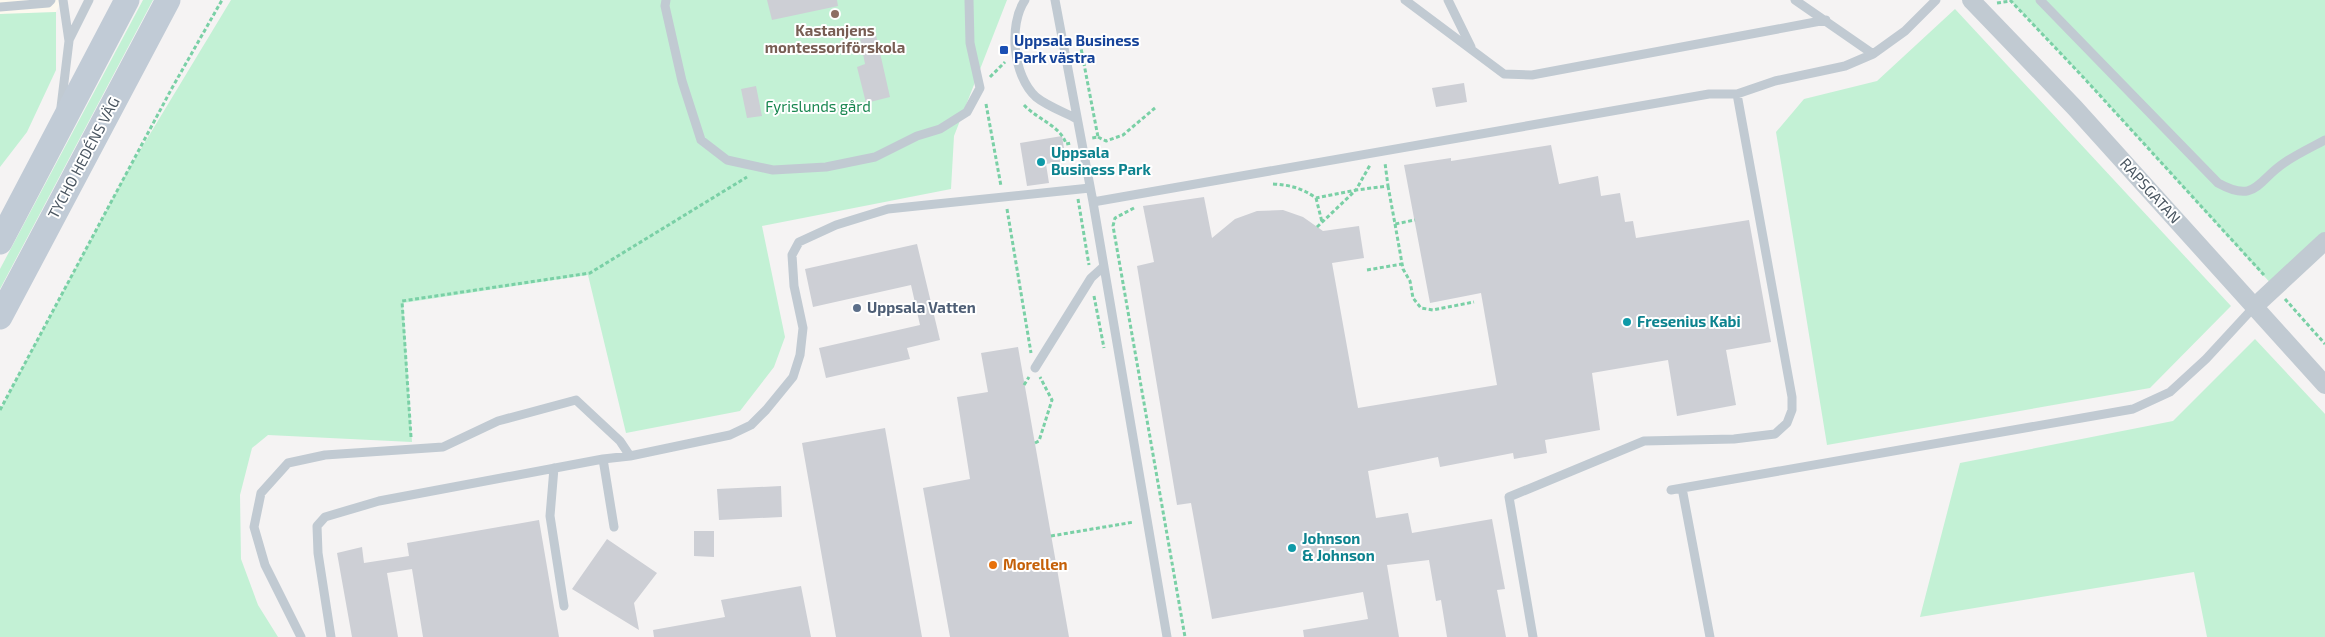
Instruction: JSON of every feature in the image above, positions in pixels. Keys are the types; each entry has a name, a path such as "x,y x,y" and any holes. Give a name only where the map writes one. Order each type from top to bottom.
{"main road":[{"path":"0,242 127,0"},
{"name":"TYCHO HEDÉNS VÄG","path":"0,317 168,0"}],"street":[{"name":"RAPSGATAN","path":"1971,0 2075,108 2325,385"},
{"path":"2254,307 2325,241"}],"lane":[{"path":"0,7 48,3 51,0"},
{"path":"57,132 69,41 63,0"},
{"path":"69,41 89,0"},
{"path":"666,0 665,6 682,81 701,140 727,160 773,170 826,167 875,157 917,136 940,130 967,112 980,88 970,43 967,5 969,0"},
{"path":"1025,0 1019,8 1013,42 1022,75 1036,96 1077,119"},
{"path":"1056,0 1093,202 1102,268 1167,637"},
{"path":"1405,0 1504,74 1532,75 1826,20"},
{"path":"1448,0 1472,49"},
{"path":"1795,0 1873,54"},
{"path":"1093,202 1709,94 1737,94 1775,81 1845,66 1873,54 1905,31 1936,0"},
{"path":"2040,0 2218,184 2232,191 2243,192 2254,189 2283,163 2325,140"},
{"path":"1533,637 1509,497 1644,441 1734,439 1775,434 1787,423 1792,410 1792,397 1737,94"},
{"path":"331,637 318,553 317,526 326,517 379,501 603,458 630,456 730,435 751,425 793,377 800,355 803,328 794,286 792,255 799,242 836,225 888,209 1090,188"},
{"path":"1035,368 1091,278 1102,268"},
{"path":"1671,490 2133,409 2170,392 2206,359 2254,307"},
{"path":"301,637 264,565 254,527 261,493 288,463 324,455 443,447 498,421 576,400 620,441 630,456"},
{"path":"603,458 614,527"},
{"path":"554,468 550,516 564,606"},
{"path":"1682,488 1710,637"}],"path":[{"path":"0,410 222,0"},
{"path":"2010,0 2084,78 2325,344"},
{"path":"1006,62 980,88 985,102 1003,197 1008,213 1031,354 1035,368 1052,400 1039,441 1035,444"},
{"path":"1098,137 1106,141 1123,136 1155,108"},
{"path":"1379,153 1388,186 1402,264 1410,281 1413,298 1421,308 1433,310 1474,302"},
{"path":"1317,227 1356,190 1379,153"},
{"path":"412,450 402,301 590,273 762,168"},
{"path":"1271,184 1288,185 1304,189 1316,198 1322,222"},
{"path":"1316,198 1388,186"},
{"path":"1140,205 1116,218 1113,226 1185,637"},
{"path":"1395,224 1415,220"},
{"path":"1367,270 1402,264"},
{"path":"1051,536 1134,522"}],"shaded area":[{"path":"0,0 62,0 56,12 0,14"}],"green space":[{"path":"143,0 153,0 0,289 0,269"},
{"name":"Fyrislunds gård","path":"231,0 1007,0 954,136 951,189 762,226 785,337 774,367 740,411 626,433 588,275 403,303 412,442 268,435 252,448 240,495 241,559 258,605 278,637 0,637 0,410 127,172"},
{"path":"2010,0 2325,0 2325,241 2274,287 2084,78"},
{"path":"1955,9 2231,306 2150,388 1827,445 1776,132 1804,99 1877,81"},
{"path":"56,12 56,70 27,132 0,167 0,14"},
{"path":"2255,339 2325,414 2325,637 2207,637 2194,572 1920,617 1960,463 2173,421"}],"building":[{"path":"767,0 837,0 838,6 772,20"},
{"path":"876,35 890,97 866,103 857,67 865,64 860,39"},
{"path":"1464,83 1467,102 1436,107 1432,88"},
{"path":"756,86 762,116 747,118 741,89"},
{"name":"Uppsala Business Park","path":"1062,136 1066,161 1046,164 1049,183 1027,186 1020,143"},
{"name":"Fresenius Kabi","path":"1551,145 1559,184 1598,176 1601,196 1620,193 1625,222 1633,221 1636,238 1749,220 1771,342 1726,350 1736,405 1677,416 1668,360 1592,373 1600,430 1545,440 1547,453 1514,459 1513,453 1440,467 1438,457 1368,471 1376,518 1408,513 1412,533 1492,519 1505,589 1497,590 1506,637 1447,637 1441,600 1436,601 1429,560 1387,565 1399,637 1304,637 1303,630 1368,619 1363,592 1212,619 1191,503 1177,505 1137,266 1154,262 1143,206 1204,197 1212,238 1235,219 1257,211 1283,210 1303,217 1323,231 1359,226 1364,258 1332,263 1358,408 1497,385 1481,293 1430,303 1404,165 1451,158 1451,161"},
{"path":"917,244 940,340 907,348 910,359 826,378 819,348 920,325 911,285 813,307 805,269"},
{"path":"1018,347 1069,637 950,637 923,488 970,479 957,397 988,392 981,353"},
{"path":"885,428 922,637 836,637 802,443"},
{"path":"781,486 782,517 719,520 717,489"},
{"path":"539,520 559,637 423,637 412,569 387,573 398,637 352,637 337,553 362,547 364,563 409,556 407,543"},
{"path":"694,531 714,531 714,557 694,556"},
{"path":"607,539 657,573 634,603 639,630 572,589"},
{"path":"801,586 811,637 654,637 653,630 725,617 721,600"}],"place":[{"name":"Kastanjens montessoriförskola","path":"835,14"},
{"name":"Uppsala Business Park västra","path":"1004,50"},
{"name":"Uppsala Business Park","path":"1041,162"},
{"name":"Uppsala Vatten","path":"857,308"},
{"name":"Fresenius Kabi","path":"1627,322"},
{"name":"Johnson & Johnson","path":"1292,548"},
{"name":"Morellen","path":"993,565"}]}
